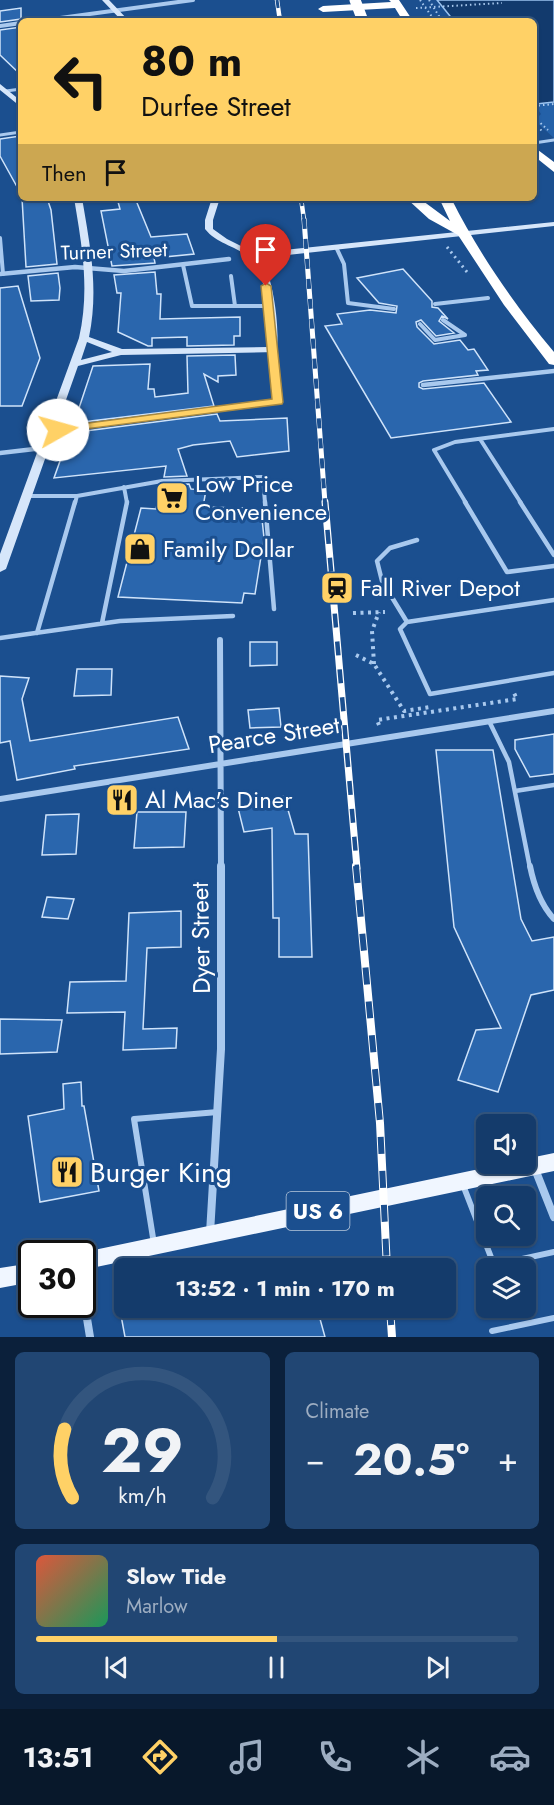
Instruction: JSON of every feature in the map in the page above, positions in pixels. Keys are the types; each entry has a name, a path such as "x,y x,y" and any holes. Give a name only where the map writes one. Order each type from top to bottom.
{"highway":[{"path":"355,0 362,18"},
{"path":"321,5 395,3 406,18"},
{"path":"537,153 554,168"},
{"path":"416,201 433,216 461,232"},
{"path":"446,201 461,232 507,302 554,361"}],"main road":[{"path":"105,0 123,18"},
{"path":"2,88 18,102"},
{"path":"0,569 84,339 90,315 89,270 78,201"},
{"path":"215,201 209,220 209,229 226,244 255,256 461,232 554,224"},
{"path":"73,365 121,352 273,350 270,306 263,266 255,256"},
{"path":"84,339 121,352"},
{"name":"US 6","path":"536,1165 554,1161"},
{"name":"US 6","path":"96,1258 495,1174"},
{"path":"0,1278 18,1275"}],"street":[{"path":"59,18 193,0"},
{"path":"0,26 18,23"},
{"name":"Turner Street","path":"2,274 75,267 89,270 124,271 229,259"},
{"path":"49,431 278,402 273,350"},
{"path":"423,385 554,371"},
{"path":"0,453 43,448"},
{"name":"Dyer Street","path":"210,1234 219,1112 222,977 218,764 219,640"},
{"name":"Pearce Street","path":"0,799 554,711"},
{"path":"536,1173 554,1217"},
{"path":"87,1318 90,1337"}],"lane":[{"path":"2,88 18,89"},
{"path":"0,135 18,132"},
{"path":"537,143 554,140"},
{"path":"0,238 2,274"},
{"path":"336,247 344,264 348,303 394,309"},
{"path":"183,265 192,306 270,306"},
{"path":"231,276 236,306"},
{"path":"435,304 488,298"},
{"path":"420,324 435,340 465,335 443,320"},
{"path":"554,429 455,442 434,450 507,572 554,566"},
{"path":"480,439 554,555"},
{"path":"25,496 77,496 162,481 263,477 274,609"},
{"path":"102,623 128,499 124,487"},
{"path":"37,633 77,496"},
{"path":"407,622 382,581 377,561 390,548 417,540"},
{"path":"554,600 407,622 400,629 430,694 554,673"},
{"path":"0,638 102,623 233,616"},
{"path":"489,721 508,760 530,868 541,905 546,914 554,919"},
{"path":"515,791 554,785"},
{"path":"154,1246 134,1119 219,1112"},
{"path":"462,1181 494,1265 554,1252"},
{"path":"492,1330 554,1318"}],"path":[{"path":"420,0 433,18"},
{"path":"429,0 440,18"},
{"path":"425,8 502,3"},
{"path":"537,106 554,104"},
{"path":"537,118 554,132"},
{"path":"374,664 372,631 379,612"}],"shaded area":[{"path":"437,0 554,0 554,102 537,104 537,18 452,18"},
{"path":"554,102 554,138 537,123 537,116 541,114 537,104"}],"building":[{"path":"21,8 21,18 0,22 0,11"},
{"path":"18,27 18,72 0,55 0,30"},
{"path":"18,136 18,189 0,156 0,139"},
{"path":"22,201 48,201 57,264 26,267"},
{"path":"118,201 136,201 151,237 187,234 194,254 154,258 155,263 112,266 101,211 120,209"},
{"path":"403,269 432,301 432,307 438,308 448,319 442,316 439,321 454,333 436,336 421,320 416,322 417,327 434,344 460,340 468,350 474,349 488,370 476,371 478,375 423,381 419,383 419,387 423,389 484,383 511,422 391,438 325,326 342,324 337,314 370,310 396,313 397,306 379,303 357,278"},
{"path":"155,272 157,294 161,294 160,319 240,317 240,336 234,336 234,345 187,346 187,337 152,338 152,346 148,346 118,332 121,293 117,293 114,275"},
{"path":"58,273 59,300 31,301 28,276"},
{"path":"18,286 40,358 22,406 0,406 0,288"},
{"path":"235,355 236,375 218,376 218,382 204,374 214,406 74,423 93,366 150,364 148,389 154,389 155,397 188,393 187,356"},
{"path":"217,414 220,421 287,418 289,451 237,457 230,441 193,445 178,449 187,476 164,477 166,466 54,478 70,433"},
{"path":"189,484 191,489 206,490 203,507 244,508 243,513 258,514 257,519 262,519 264,538 255,594 244,593 242,603 118,597 141,508 156,509 162,485"},
{"path":"250,642 277,642 277,665 250,666"},
{"path":"77,669 112,669 111,695 74,696"},
{"path":"0,676 29,678 22,699 30,741 178,717 189,749 74,766 75,769 17,780 10,741 0,743"},
{"path":"279,708 281,727 250,728 248,710"},
{"path":"554,734 554,774 530,777 515,749 515,740"},
{"path":"436,750 493,750 521,919 532,941 554,937 554,990 531,995 498,1092 458,1080 476,1030 501,1028 454,927"},
{"path":"284,796 295,834 308,834 312,957 279,957 279,918 273,918 272,828 244,832 238,808 269,804 267,799"},
{"path":"137,812 186,812 184,847 134,848"},
{"path":"79,814 76,854 42,855 46,815"},
{"path":"47,897 74,899 68,919 42,917"},
{"path":"181,911 181,947 147,948 143,1029 177,1028 176,1048 123,1050 125,1012 67,1013 70,982 126,981 129,913"},
{"path":"0,1019 62,1020 57,1052 0,1054"},
{"path":"81,1082 82,1106 84,1106 99,1191 40,1202 28,1116 64,1109 63,1084"},
{"path":"121,1318 320,1318 325,1337 125,1337"}],"railway":[{"path":"277,0 280,18"},
{"path":"301,201 304,220"},
{"path":"304,219 325,503"},
{"path":"325,502 357,868"},
{"path":"356,866 380,1123 386,1258"},
{"path":"391,1318 392,1337"}],"place":[{"name":"Low Price Convenience","path":"172,498"},
{"name":"Family Dollar","path":"140,549"},
{"name":"Fall River Depot","path":"337,588"},
{"name":"Al Mac's Diner","path":"122,800"},
{"name":"Burger King","path":"67,1172"}],"route":[{"path":"58,430 278,402 270,306 266,286"}]}
